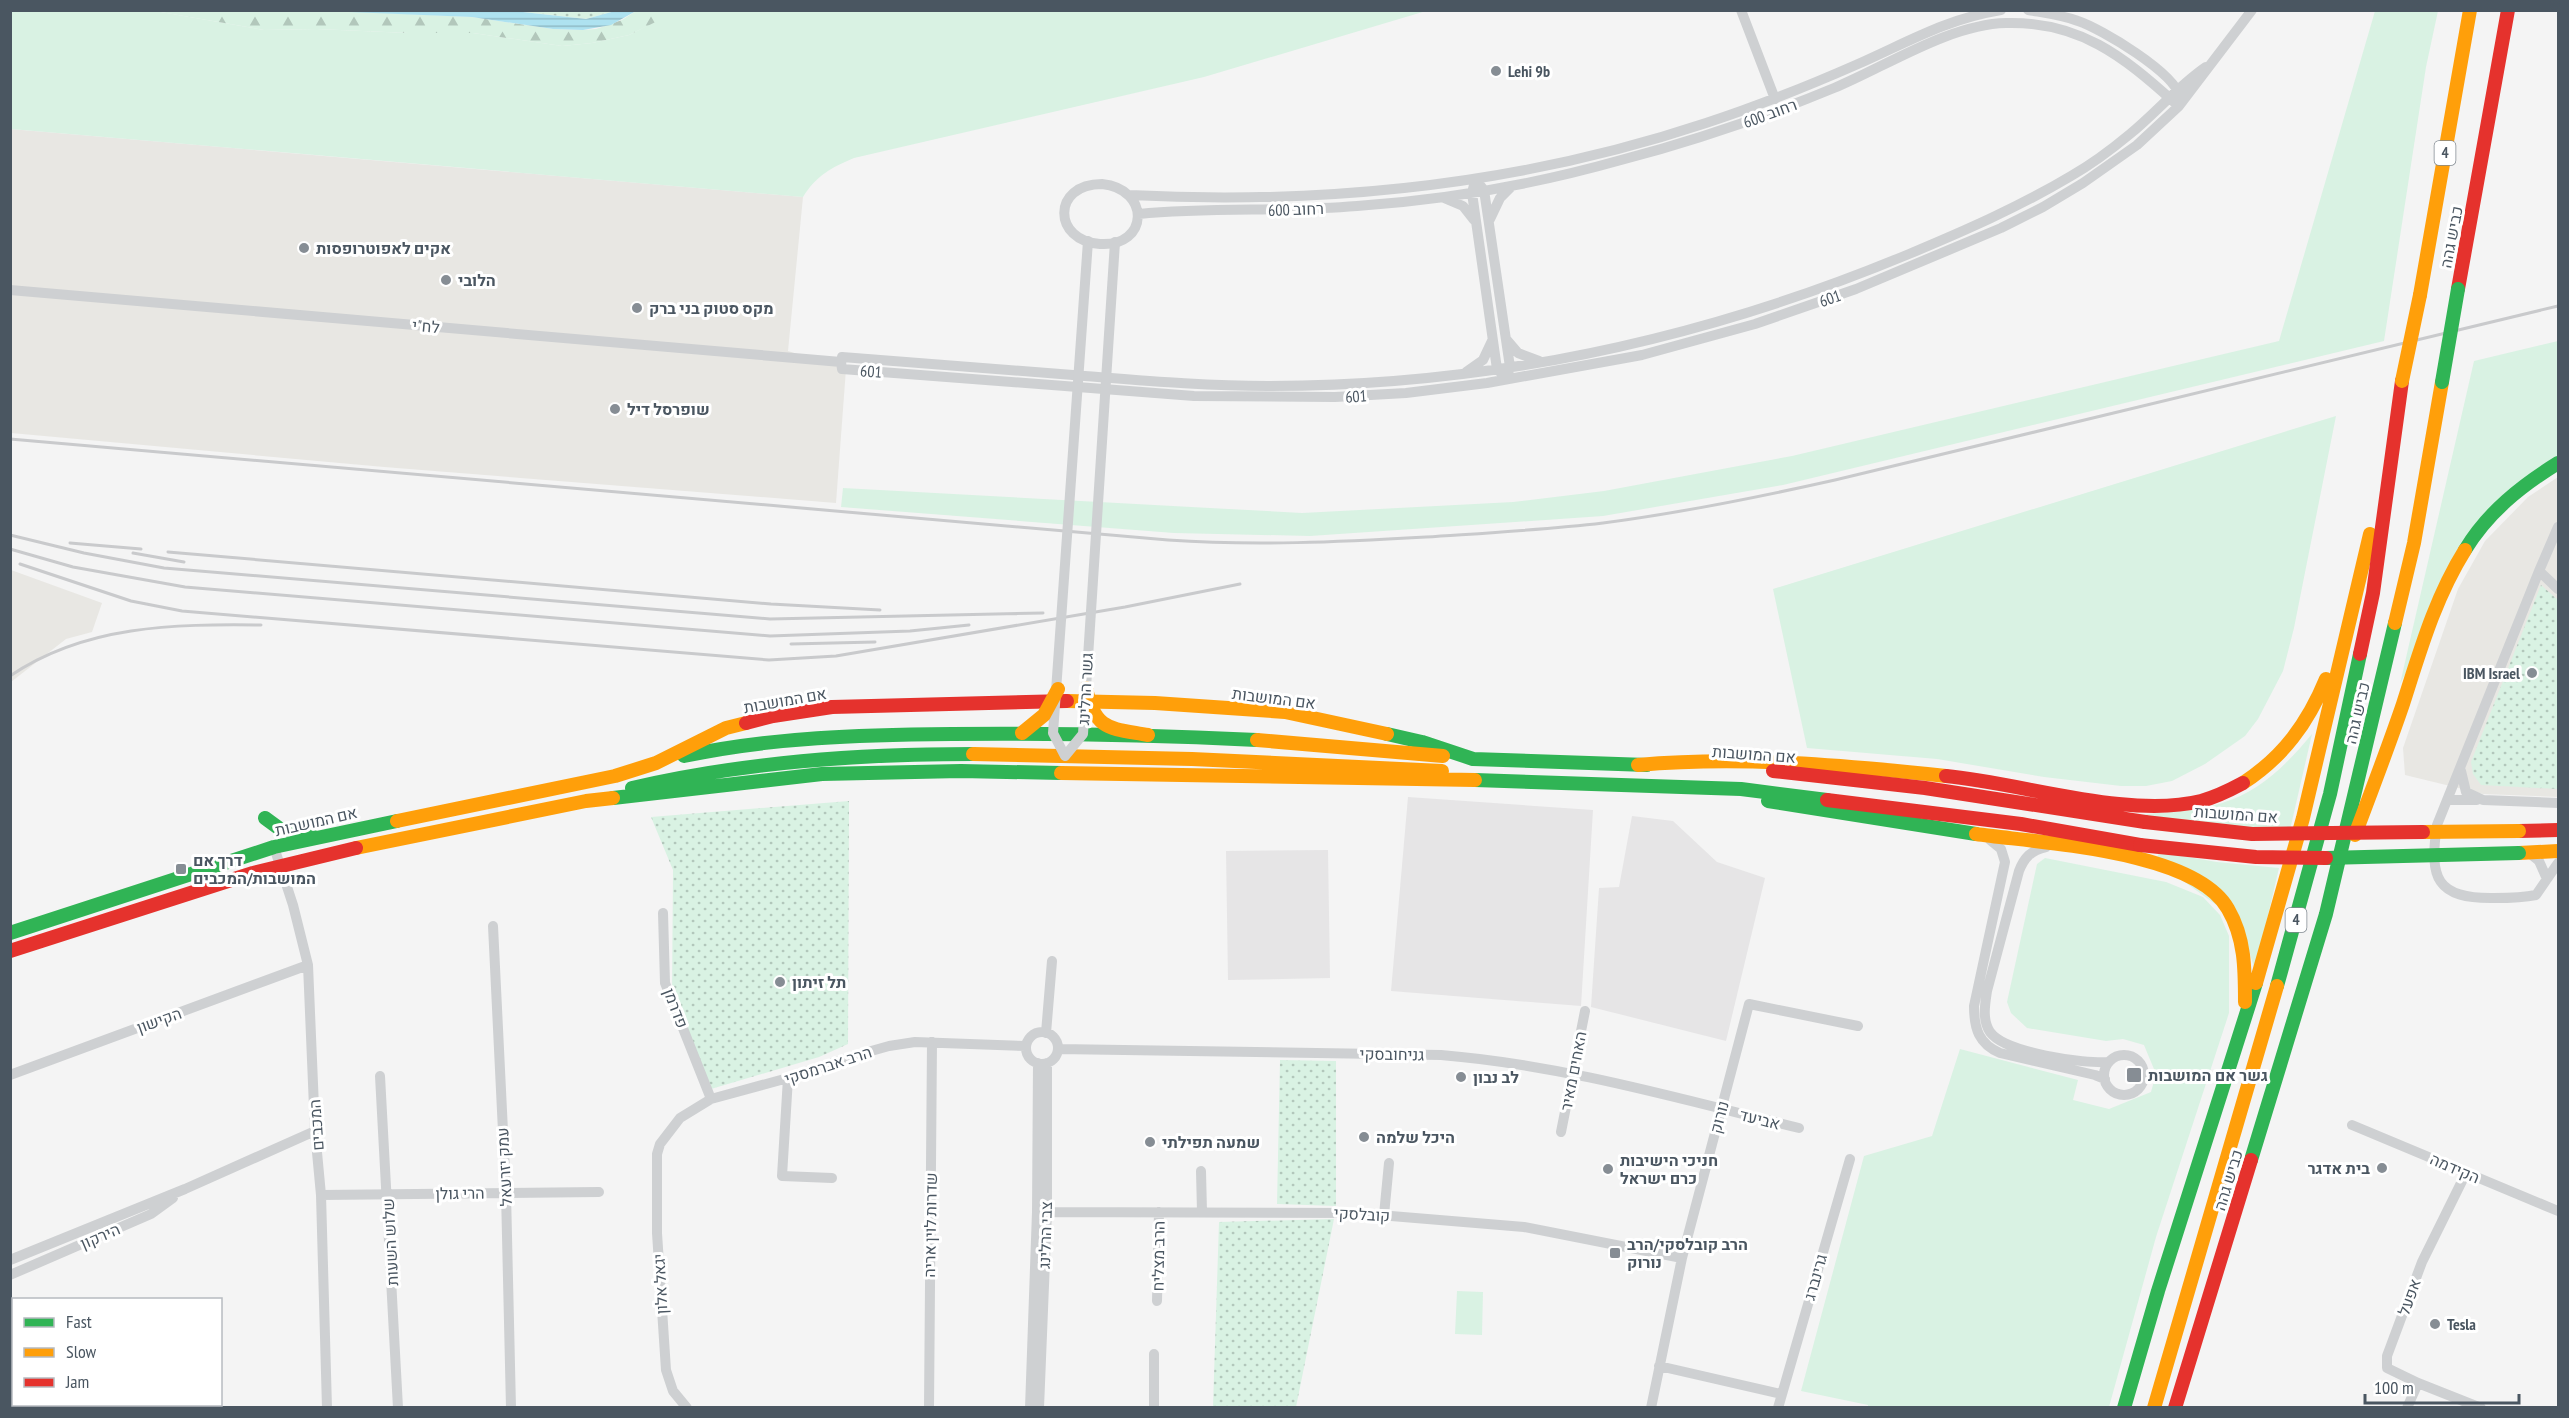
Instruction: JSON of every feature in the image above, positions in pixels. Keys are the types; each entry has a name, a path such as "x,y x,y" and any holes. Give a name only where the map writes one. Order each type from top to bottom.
{"main road":[{"name":"כביש גהה","path":"2154,1407 2310,871 2330,794 2373,593 2395,423 2470,10"},
{"name":"כביש גהה","path":"2175,1407 2326,914 2415,543 2508,10"},
{"path":"2124,1407 2273,929 2303,818 2395,423"},
{"path":"2326,914 2388,749 2434,611 2450,577 2468,545 2492,514 2521,486 2559,463"},
{"path":"1638,765 1703,759 1755,761 1978,779 2132,804 2177,805 2201,801 2243,784 2261,772 2292,741 2307,720 2320,694 2357,588"},
{"path":"1086,688 1089,710 1097,722 1148,735"},
{"path":"1022,733 1040,723 1051,707 1058,689"},
{"name":"אם המושבות","path":"10,933 274,847 615,776 656,763 726,728 773,716 820,709 1069,701 1285,712 1422,742 1473,759 1746,769 1925,788 2145,822 2252,834 2559,830"},
{"path":"656,763 715,748 797,738 1022,733 1148,735 1347,745 1473,759"},
{"path":"586,801 692,774 776,761 928,753 1260,760 1442,771 1514,781"},
{"name":"אם המושבות","path":"10,951 280,865 586,801 822,774 962,771 1514,781 1709,788 1762,791 1895,807 2021,824 2140,845 2256,857 2330,858 2559,851"},
{"path":"1709,788 1780,803 2060,846 2155,863 2184,872 2200,880 2213,891 2233,918 2239,933 2246,992 2243,1023"},
{"path":"265,818 290,832 323,835"}],"street":[{"path":"1741,10 1775,99"},
{"name":"רחוב 600","path":"1129,195 1217,198 1346,195 1476,179 1616,149 1704,124 1775,99 1941,25 2001,10"},
{"path":"2028,10 2079,21 2100,30 2136,52 2179,90 2179,106"},
{"name":"601","path":"2209,66 2192,77 2129,135 2085,167 2037,196 1958,234 1851,278 1696,329 1640,343 1497,369 1365,383 1267,386 1155,382 842,357 842,369 1154,394 1256,398 1396,393 1507,380 1642,355 1755,324 1856,290 2001,228 2043,207 2084,183 2137,145 2179,106 2199,83 2209,66 2252,10"},
{"name":"רחוב 600","path":"1139,214 1181,210 1347,207 1438,197 1515,184 1619,161 1708,136 1778,111 1837,87 1946,36 2002,23 2026,23 2075,33 2110,51 2179,106"},
{"path":"2161,73 2182,79 2192,77"},
{"path":"2152,83 2157,98 2155,112"},
{"path":"1476,179 1489,225 1510,367 1507,380"},
{"path":"1095,184 1117,188 1129,195 1138,208 1139,214 1136,228 1132,233 1115,242 1098,244 1078,237 1066,224 1064,209 1069,197 1081,188 1095,184"},
{"path":"1489,225 1500,198 1515,184"},
{"path":"1478,191 1476,226 1497,369 1507,380"},
{"path":"1438,197 1462,206 1473,218 1476,226"},
{"name":"גשר הרלינג","path":"1088,241 1058,689 1053,733 1065,756 1083,734 1115,242"},
{"name":"לח\"י","path":"10,290 841,362"},
{"path":"1463,373 1483,360 1493,338"},
{"path":"1506,338 1518,353 1542,362"},
{"path":"2559,527 2539,571 2437,825 2434,846 2437,877 2449,890 2472,898 2536,895 2559,862"},
{"path":"2539,571 2559,589"},
{"path":"2461,768 2462,782 2466,792 2483,800"},
{"path":"2448,800 2559,803"},
{"path":"1976,834 1995,843 2001,849 2005,862 1974,1006 1975,1026 1978,1034 1991,1049 2000,1053 2105,1079"},
{"path":"2060,846 2035,850 2023,861 1987,992 1985,1006 1987,1025 1996,1038 2018,1048 2086,1062 2109,1062"},
{"name":"המכבים","path":"274,847 293,905 308,965 315,1131 321,1194 327,1407"},
{"path":"2523,853 2539,861 2547,879"},
{"name":"פדרמן","path":"663,913 665,984 711,1099"},
{"name":"עמק יזרעאל","path":"493,926 506,1193 512,1407"},
{"path":"1046,1033 1052,961"},
{"name":"הקישון","path":"10,1075 308,965"},
{"name":"נורוק","path":"1651,1407 1682,1258 1749,1004 1858,1026"},
{"name":"האחים מאיר","path":"1561,1132 1586,1011"},
{"path":"1046,1033 1054,1039 1058,1049 1054,1058 1042,1063 1028,1055 1026,1046 1031,1037 1046,1033"},
{"name":"הרב אברמסקי","path":"657,1154 660,1144 675,1123 711,1099 788,1078 888,1046 932,1042 1026,1046"},
{"name":"שדרות לוין אריה","path":"928,1407 932,1042"},
{"name":"גניחובסקי","path":"1058,1049 1441,1055 1483,1059 1573,1074 1721,1109"},
{"path":"2119,1055 2137,1059 2143,1070 2143,1082 2135,1091 2123,1094 2111,1090 2104,1073 2109,1062 2119,1055"},
{"name":"צבי הרלינג","path":"1039,1407 1042,1063"},
{"name":"שלוש השעות","path":"380,1076 398,1407"},
{"path":"788,1078 782,1176 832,1178"},
{"name":"אביעד","path":"1721,1109 1798,1128"},
{"name":"הקידמה","path":"2352,1125 2559,1211"},
{"name":"הירקון","path":"10,1260 185,1189 315,1131"},
{"name":"יגאל אלון","path":"657,1154 657,1233 666,1370 673,1391 685,1407"},
{"name":"גרינברג","path":"1778,1407 1850,1159"},
{"path":"1384,1215 1389,1163"},
{"path":"1201,1171 1202,1212"},
{"name":"אפעל","path":"2418,1383 2387,1368 2387,1356 2422,1262 2466,1173"},
{"name":"הירקון","path":"10,1275 151,1214 185,1189"},
{"name":"הרי גולן","path":"321,1194 599,1192"},
{"name":"צבי הרלינג","path":"1030,1407 1042,1212"},
{"name":"קובלסקי","path":"1042,1212 1355,1212 1524,1227 1682,1258"},
{"name":"הרב מצליח","path":"1157,1301 1159,1212"},
{"path":"1154,1354 1154,1407"},
{"path":"1659,1366 1781,1394"},
{"path":"2406,1407 2418,1383 2481,1407"}],"shaded area":[{"path":"10,129 803,197 788,351 846,369 836,503 384,467 11,433"},
{"path":"2558,477 2558,797 2483,794 2405,775 2403,748 2458,589 2485,541 2528,497"},
{"path":"11,570 102,603 92,632 66,639 11,682"},
{"path":"1408,797 1593,810 1581,1006 1391,991"},
{"path":"1632,816 1673,821 1717,862 1765,878 1726,1041 1591,1007 1599,888 1619,887"},
{"path":"1328,850 1330,978 1228,980 1226,851"}],"green space":[{"path":"324,10 472,17 553,29 583,30 596,29 622,20 636,11 678,11 629,35 592,43 562,46 473,33 264,30 155,11"},
{"path":"678,10 1426,11 1204,77 854,158 825,173 813,183 803,197 11,129 10,11 155,11 264,30 473,33 562,46 592,43 629,35"},
{"path":"514,11 615,11 586,19"},
{"path":"2375,11 2438,11 2426,67 2384,341 1783,485 1603,516 1310,536 1174,533 841,507 843,488 1302,513 1513,502 1604,491 1792,456 2279,341"},
{"path":"2558,341 2558,457 2498,500 2400,684 2474,361"},
{"path":"2336,416 2294,628 2283,671 2258,719 2245,736 2205,764 2172,781 2146,786 2121,786 2044,777 1937,759 1807,748 1773,589"},
{"path":"2541,585 2558,600 2558,789 2481,785 2473,774 2471,762"},
{"path":"2312,734 2290,830 2255,829 2130,816 2200,808 2236,798 2249,792 2272,775"},
{"path":"849,801 848,1044 819,1057 711,1089 672,996 673,870 651,817"},
{"path":"2159,852 2217,862 2279,868 2255,971 2241,923 2156,861"},
{"path":"2045,858 2166,882 2203,897 2220,915 2229,936 2229,1013 2156,1237 2109,1407 1868,1407 1868,1405 1801,1391 1864,1156 1932,1136 1960,1049 2078,1080 2073,1100 2109,1109 2151,1092 2156,1074 2144,1045 2123,1039 2106,1041 2027,1028 2011,1013 2007,1002 2037,864"},
{"path":"1280,1060 1336,1061 1336,1206 1277,1204"},
{"path":"1334,1219 1296,1407 1213,1407 1219,1222"},
{"path":"1457,1291 1483,1292 1482,1335 1455,1334"}],"water":[{"path":"324,11 514,11 586,19 615,11 636,11 611,25 583,30 553,29 472,17"}],"railway":[{"path":"10,439 1168,540 1265,543 1394,539 1603,523 1749,498 1835,480 2558,306"},
{"path":"10,535 84,553 164,568 770,619 1043,613"},
{"path":"70,543 141,549"},
{"path":"10,549 73,567 185,587 770,636 910,631 969,625"},
{"path":"168,552 771,604 880,610"},
{"path":"133,553 184,562"},
{"path":"20,564 131,601 182,611 769,660 836,656 1125,607 1240,584"},
{"path":"10,676 39,659 69,646 99,637 163,627 261,625"},
{"path":"791,644 875,642"}],"traffic: fast":[{"path":"2442,382 2458,289"},
{"path":"2465,550 2484,524 2506,501 2558,463"},
{"path":"2251,1160 2326,914 2395,623"},
{"path":"2277,986 2330,794 2360,654"},
{"path":"684,756 784,741 884,735 1066,734 1257,740"},
{"path":"1387,734 1422,742 1473,759 1647,765"},
{"path":"632,788 717,772 801,761 973,754"},
{"path":"613,798 822,774 961,771 1061,773"},
{"path":"1475,780 1741,789 1827,800"},
{"path":"1768,801 1976,834"},
{"path":"265,818 280,829 311,835"},
{"path":"10,933 274,847 397,821"},
{"path":"2326,858 2519,853"},
{"path":"2124,1408 2158,1291 2256,983"}],"traffic: slow":[{"path":"2420,295 2470,10"},
{"path":"2402,381 2420,295"},
{"path":"2395,623 2414,543 2442,382"},
{"path":"2256,983 2303,818 2370,534"},
{"path":"2355,835 2429,625 2454,568 2465,550"},
{"path":"2243,783 2270,762 2293,738 2311,710 2326,679"},
{"path":"1086,688 1094,712 1106,725 1148,735"},
{"path":"1022,733 1044,715 1058,689"},
{"path":"1067,701 1155,703 1285,712 1387,734"},
{"path":"397,821 615,776 656,763 726,728 746,723"},
{"path":"1257,740 1443,756"},
{"path":"973,754 1192,759 1442,771"},
{"path":"1638,765 1715,761 1792,763 1946,776"},
{"path":"1061,773 1475,780"},
{"path":"356,848 586,801 613,798"},
{"path":"2423,832 2519,831"},
{"path":"1976,834 2113,853 2150,862 2184,874 2210,889 2228,909 2238,931 2244,966 2245,1002"},
{"path":"2519,853 2558,851"},
{"path":"2154,1408 2277,986"}],"traffic: jam":[{"path":"2458,289 2508,10"},
{"path":"2360,654 2373,593 2402,381"},
{"path":"746,723 773,716 832,707 1067,701"},
{"path":"1773,771 1925,788 2145,822"},
{"path":"1946,776 2075,798 2141,806 2201,801 2243,783"},
{"path":"1827,800 2021,824 2140,845"},
{"path":"2145,822 2252,834 2423,832"},
{"path":"2519,831 2558,830"},
{"path":"2140,845 2256,857 2326,858"},
{"path":"10,951 253,873 356,848"},
{"path":"2175,1408 2251,1160"}],"place":[{"name":"Lehi 9b","path":"1496,71"},
{"name":"אקים לאפוטרופסות","path":"304,248"},
{"name":"הלובי","path":"446,280"},
{"name":"מקס סטוק בני ברק","path":"637,308"},
{"name":"שופרסל דיל","path":"615,409"},
{"name":"IBM Israel","path":"2532,673"},
{"name":"דרך אם המושבות/המכבים","path":"181,869"},
{"name":"תל זיתון","path":"780,982"},
{"name":"גשר אם המושבות","path":"2134,1075"},
{"name":"לב נבון","path":"1461,1077"},
{"name":"היכל שלמה","path":"1364,1137"},
{"name":"שמעה תפילתי","path":"1150,1142"},
{"name":"בית אדגר","path":"2382,1168"},
{"name":"חניכי הישיבות כרם ישראל","path":"1608,1169"},
{"name":"הרב קובלסקי/הרב נורוק","path":"1615,1253"},
{"name":"Tesla","path":"2435,1324"}]}
